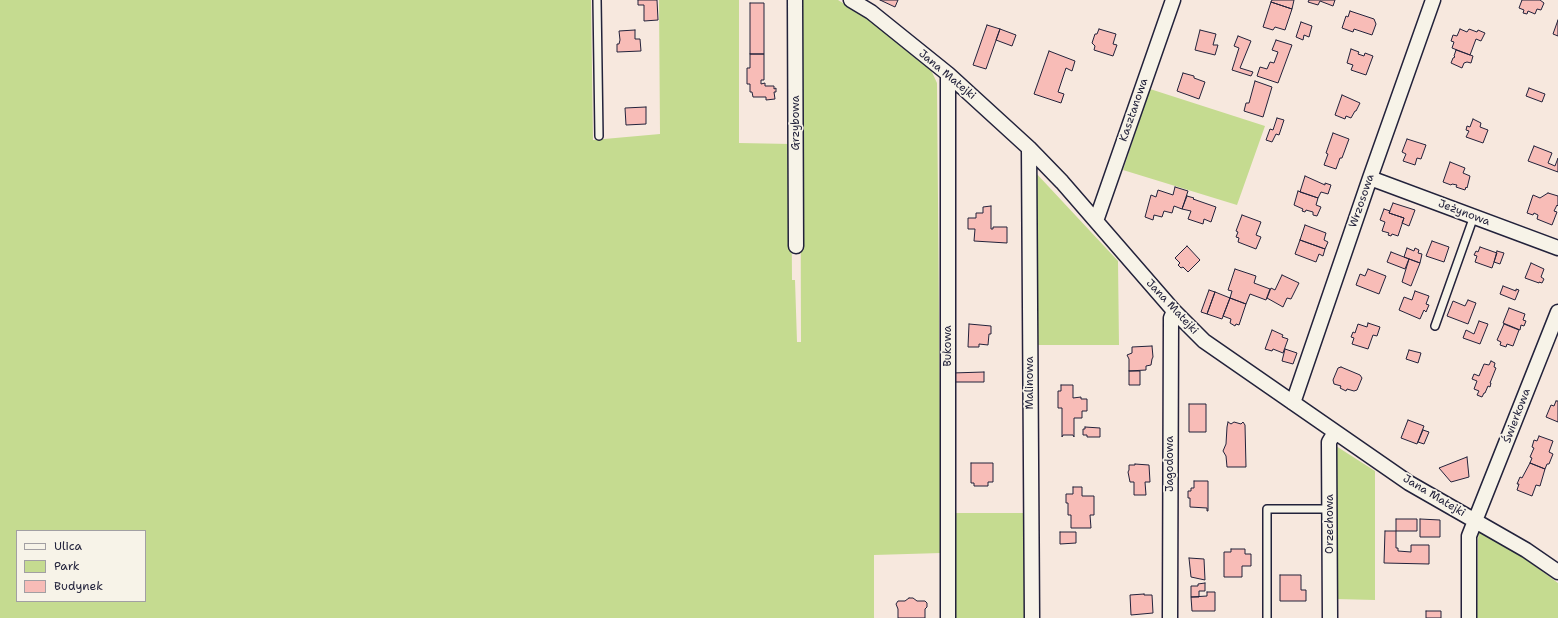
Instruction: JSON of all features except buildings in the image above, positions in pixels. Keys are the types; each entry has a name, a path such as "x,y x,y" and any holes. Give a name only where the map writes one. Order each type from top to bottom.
{"street":[{"name":"Grzybowa","path":"795,0 796,246"},
{"name":"Jana Matejki","path":"852,0 871,12 948,74 1029,148 1062,182 1174,311 1204,341 1410,483 1526,550 1558,572"},
{"name":"Kasztanowa","path":"1096,221 1172,0"},
{"name":"Wrzosowa","path":"1293,403 1433,0"},
{"name":"Bukowa","path":"948,74 948,618"},
{"name":"Malinowa","path":"1029,148 1032,618"},
{"name":"Jeżynowa","path":"1370,178 1558,248"},
{"name":"Jagodowa","path":"1170,618 1171,318 1174,311"},
{"name":"Świerkowa","path":"1469,618 1468,536 1558,312"},
{"name":"Orzechowa","path":"1330,618 1329,442 1335,432"}],"lane":[{"path":"598,0 599,136"},
{"path":"1435,326 1474,216"},
{"path":"1267,618 1267,510 1330,509"}],"green space":[{"path":"0,0 591,0 593,140 660,134 659,0 739,0 739,143 791,144 792,280 795,280 797,342 801,342 800,0 838,0 875,23 931,70 937,83 941,553 874,555 874,618 0,618"},
{"path":"1150,89 1265,126 1237,205 1123,170"},
{"path":"1035,172 1118,261 1119,345 1037,345"},
{"path":"1336,446 1375,471 1375,600 1336,599"},
{"path":"952,513 1024,513 1025,618 953,618"},
{"path":"1479,532 1520,555 1558,583 1558,618 1477,618"}]}
